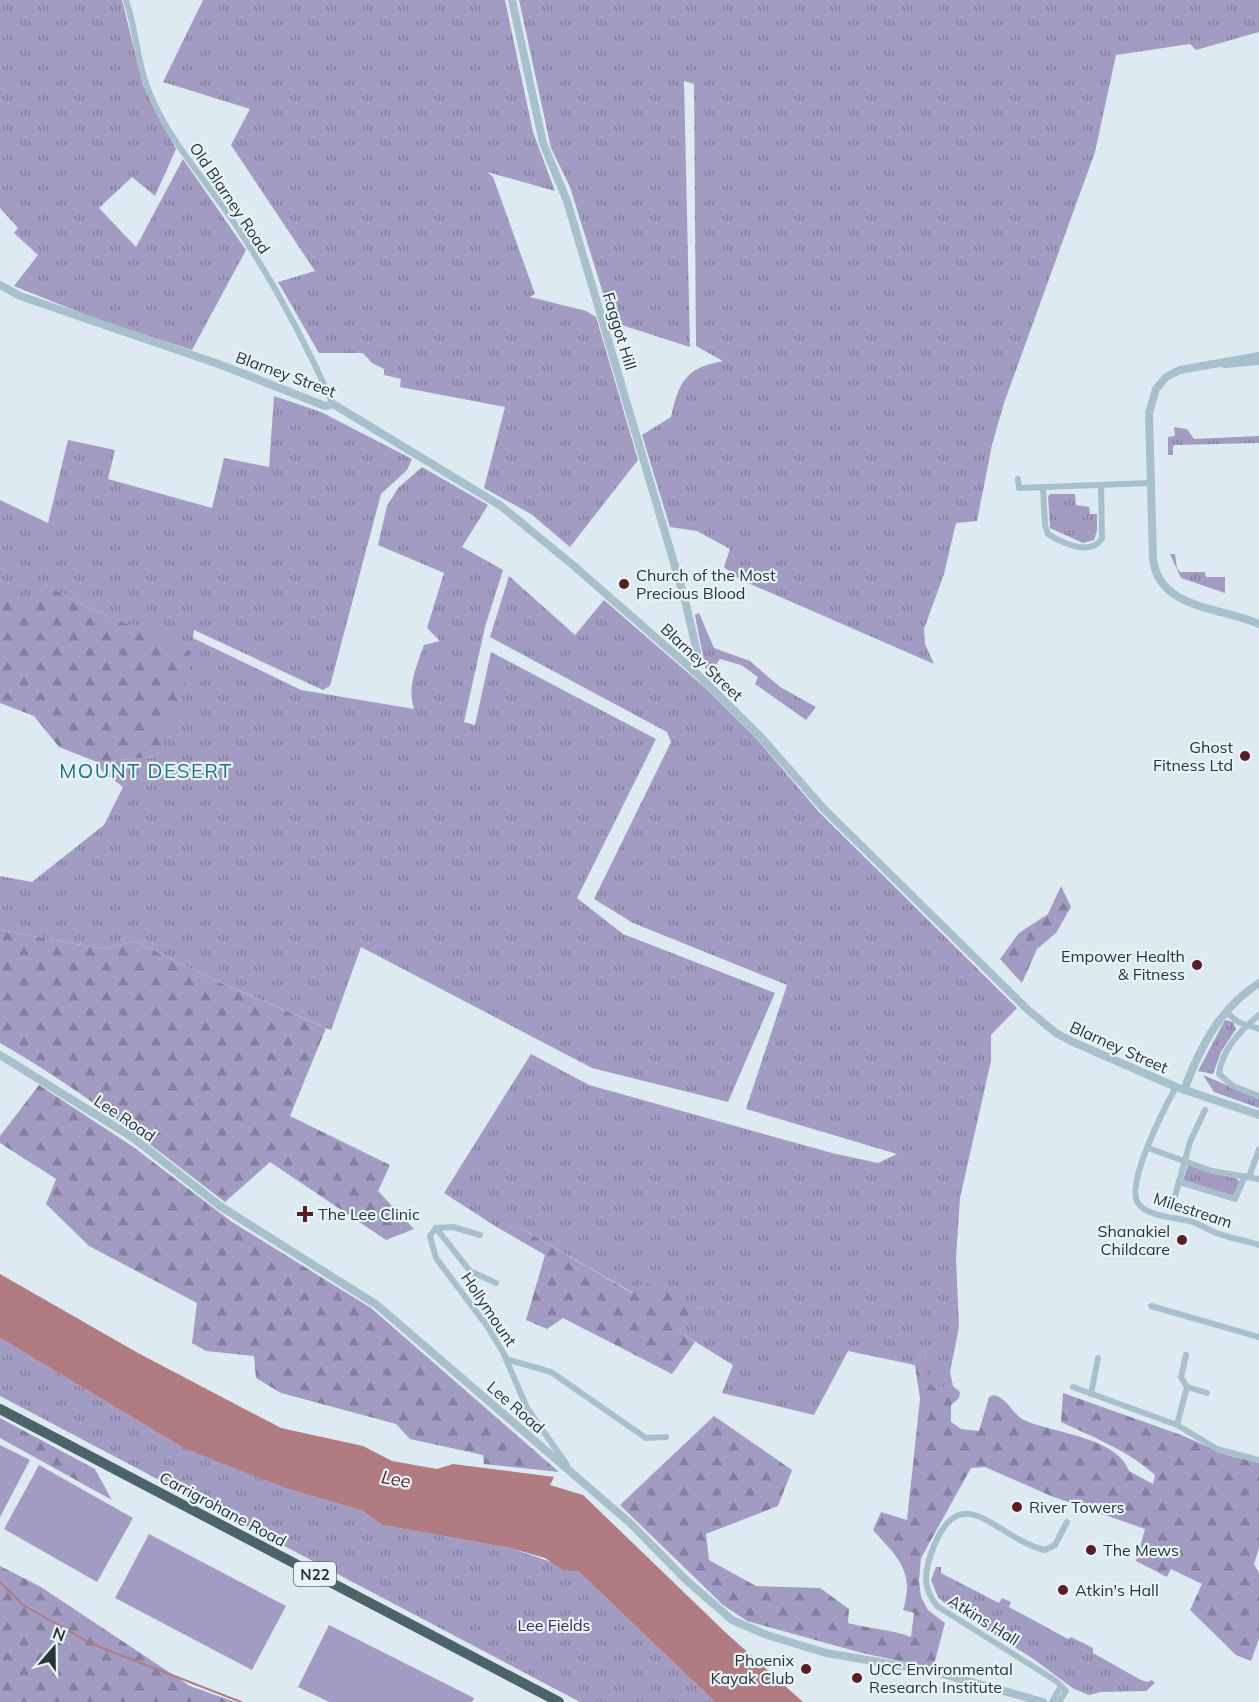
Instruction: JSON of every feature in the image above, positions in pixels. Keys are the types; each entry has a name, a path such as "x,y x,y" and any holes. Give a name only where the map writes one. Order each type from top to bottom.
{"highway":[{"name":"Carrigrohane Road","path":"0,1409 559,1702"}],"street":[{"name":"Old Blarney Road","path":"126,0 148,88 165,123 177,145 237,226 311,354 333,404"},
{"name":"Faggot Hill","path":"512,0 543,143 567,201 685,600 697,652 694,671"},
{"name":"Blarney Street","path":"0,285 20,296 224,366 325,406 333,404 513,515 694,671 760,736 823,808 1028,1010 1062,1037 1176,1087 1259,1115"},
{"path":"1259,356 1175,372 1156,389 1149,413 1154,564 1164,588 1185,601 1234,614 1259,624"},
{"path":"1221,364 1259,361"},
{"path":"1018,479 1019,488 1150,483"},
{"path":"1043,487 1045,525 1048,534 1085,548 1097,544 1102,538 1101,486"},
{"path":"1184,1090 1208,1037 1226,1012 1259,983"},
{"path":"1226,1012 1247,1025 1259,1029"},
{"path":"1259,1015 1236,1035 1222,1062 1220,1074 1233,1086 1259,1096"},
{"name":"Lee Road","path":"0,1055 132,1137 220,1206 377,1305 630,1523 703,1596 732,1620 767,1635 826,1653 932,1671 1043,1702"},
{"name":"Milestream","path":"1176,1087 1148,1148 1134,1196 1143,1208 1259,1244"},
{"path":"1172,1208 1184,1160 1205,1110"},
{"path":"1148,1148 1212,1171 1259,1179"},
{"path":"1179,1181 1235,1199 1259,1149"},
{"path":"436,1228 453,1227 480,1235"},
{"name":"Hollymount","path":"496,1283 470,1271 436,1228 430,1236 436,1258 487,1326 506,1359 527,1408 567,1469"},
{"path":"1151,1306 1259,1337"},
{"path":"1186,1355 1181,1377 1187,1387 1207,1393"},
{"path":"1091,1394 1098,1358"},
{"path":"506,1359 551,1372 646,1438 666,1437"},
{"path":"1073,1387 1177,1425 1217,1449 1259,1460"},
{"path":"1177,1425 1187,1387"},
{"name":"Atkins Hall","path":"1064,1688 937,1606 926,1588 925,1578 930,1557 942,1528 949,1519 957,1515 976,1516 1045,1550 1055,1545 1067,1522"},
{"path":"1052,1702 1064,1688"},
{"path":"1059,1702 1064,1688"}],"green space":[{"path":"0,0 122,0 143,85 176,149 155,196 132,177 99,208 136,247 183,159 246,250 192,350 101,321 14,286 38,255 14,233 18,228 0,208"},
{"path":"203,0 505,0 533,132 555,191 487,172 493,177 535,294 530,297 586,311 596,317 638,460 570,547 531,514 484,488 505,407 400,387 401,379 384,375 384,369 372,363 363,353 319,353 278,282 315,271 231,145 250,109 163,82"},
{"path":"519,0 1259,0 1259,32 1196,50 1190,44 1116,55 1095,152 1004,403 992,445 977,521 956,523 944,574 924,629 925,644 934,664 739,579 724,567 730,549 697,531 670,527 642,435 671,417 677,394 686,378 700,368 723,361 696,346 694,84 684,81 690,347 612,322 570,187 551,148"},
{"path":"274,396 321,412 412,459 407,470 381,494 330,686 323,690 194,630 193,638 301,690 414,709 412,685 424,645 440,641 427,628 444,573 378,545 387,506 398,488 422,467 488,505 462,547 503,570 485,627 464,722 475,725 491,652 656,739 577,898 623,934 775,993 728,1102 592,1068 361,947 331,1030 212,979 135,941 103,949 0,930 0,876 32,882 104,825 123,787 102,771 97,762 156,757 191,653 90,608 44,584 44,595 0,595 0,500 48,523 68,440 115,450 108,479 212,508 224,458 269,467"},
{"path":"1174,427 1187,429 1194,439 1259,436 1259,443 1173,445 1173,455 1168,455 1168,437 1175,436"},
{"path":"1075,494 1076,505 1089,507 1090,514 1097,514 1097,531 1094,540 1083,543 1050,528 1048,496"},
{"path":"1170,554 1175,554 1177,568 1180,572 1205,572 1206,577 1225,577 1225,593 1181,578"},
{"path":"509,576 575,635 604,600 702,685 756,738 819,812 1017,1008 991,1035 991,1061 960,1198 956,1258 959,1327 950,1372 953,1386 936,1388 925,1380 926,1360 923,1350 915,1365 848,1351 814,1415 722,1393 733,1365 678,1331 703,1308 633,1293 517,1226 495,1226 444,1193 531,1054 589,1085 832,1153 878,1163 897,1154 746,1109 787,985 633,923 594,899 671,742 667,732 490,637"},
{"path":"44,584 90,608 191,652 185,685 156,757 97,762 59,747 34,716 0,703 0,595 43,595"},
{"path":"699,613 714,648 750,661 780,687 816,707 806,720 755,684 758,677 741,665 720,659 712,670 706,671 695,615"},
{"path":"1061,886 1071,907 1056,933 1037,949 1022,983 1000,959 1019,933 1048,914"},
{"path":"0,930 103,949 135,941 212,979 326,1028 290,1116 390,1165 378,1191 414,1229 386,1240 270,1162 225,1202 88,1099 0,1043"},
{"path":"1225,1020 1233,1022 1236,1029 1221,1052 1213,1074 1198,1071"},
{"path":"1203,1075 1259,1099 1259,1108 1214,1092"},
{"path":"39,1085 132,1146 232,1222 371,1308 559,1472 484,1464 483,1455 410,1439 396,1424 281,1393 256,1378 254,1356 206,1351 192,1343 197,1303 89,1246 46,1204 56,1179 0,1143 0,1136"},
{"path":"1188,1165 1237,1179 1240,1182 1233,1196 1183,1180"},
{"path":"495,1226 517,1226 632,1293 644,1282 704,1309 678,1331 695,1342 672,1374 563,1318 547,1329 526,1320 545,1255"},
{"name":"Lee Fields","path":"0,1338 175,1443 288,1489 363,1511 382,1525 510,1548 578,1571 715,1702 580,1702 0,1396"},
{"path":"923,1349 926,1360 926,1380 936,1388 953,1386 960,1392 959,1398 951,1405 951,1422 961,1429 979,1431 989,1397 994,1395 1004,1400 1026,1421 1084,1438 1112,1451 1123,1460 1129,1471 1153,1484 1155,1475 1133,1458 1061,1422 1063,1393 1181,1435 1227,1455 1259,1463 1259,1548 1254,1564 1259,1573 1259,1639 1251,1661 1236,1655 1190,1610 1202,1584 1171,1569 1167,1577 1136,1561 1145,1529 1051,1496 985,1467 971,1468 921,1558 919,1581 921,1597 928,1610 945,1623 933,1668 862,1653 747,1621 723,1605 620,1505 714,1416 792,1470 778,1506 706,1534 709,1560 756,1586 820,1588 849,1609 848,1623 911,1637 914,1613 903,1610 907,1585 902,1566 873,1530 881,1512 907,1520 920,1399 915,1365"},
{"path":"0,1418 95,1469 112,1500 0,1438"},
{"path":"0,1445 30,1460 0,1517"},
{"path":"39,1465 133,1518 97,1582 4,1529"},
{"path":"149,1534 286,1606 252,1670 115,1598"},
{"path":"0,1566 41,1587 190,1686 235,1702 0,1702"},
{"path":"936,1567 941,1567 941,1573 999,1603 1002,1598 1011,1602 1009,1607 1068,1639 1071,1637 1093,1648 1093,1653 1141,1680 1147,1682 1152,1680 1155,1683 1146,1691 1101,1692 1089,1695 1074,1689 1032,1658 948,1606 938,1597 931,1580"},
{"path":"329,1625 474,1698 472,1702 329,1702 298,1687"}],"water":[{"name":"Lee","path":"0,1274 138,1353 281,1428 363,1446 392,1461 437,1469 453,1464 554,1477 550,1485 583,1495 725,1632 803,1702 715,1702 578,1571 563,1570 545,1558 510,1548 382,1525 363,1511 288,1489 175,1443 0,1338"}],"waterway":[{"path":"0,1582 23,1605 92,1644 241,1702"}],"place":[{"name":"Church of the Most Precious Blood","path":"624,584"},
{"name":"Ghost Fitness Ltd","path":"1245,756"},
{"name":"Empower Health & Fitness","path":"1197,965"},
{"name":"The Lee Clinic","path":"305,1214"},
{"name":"Shanakiel Childcare","path":"1182,1240"},
{"name":"River Towers","path":"1017,1507"},
{"name":"The Mews","path":"1091,1550"},
{"name":"Atkin's Hall","path":"1063,1590"},
{"name":"Phoenix Kayak Club","path":"806,1669"},
{"name":"UCC Environmental Research Institute","path":"857,1678"}],"district":[{"name":"MOUNT DESERT","path":"146,770"}]}
